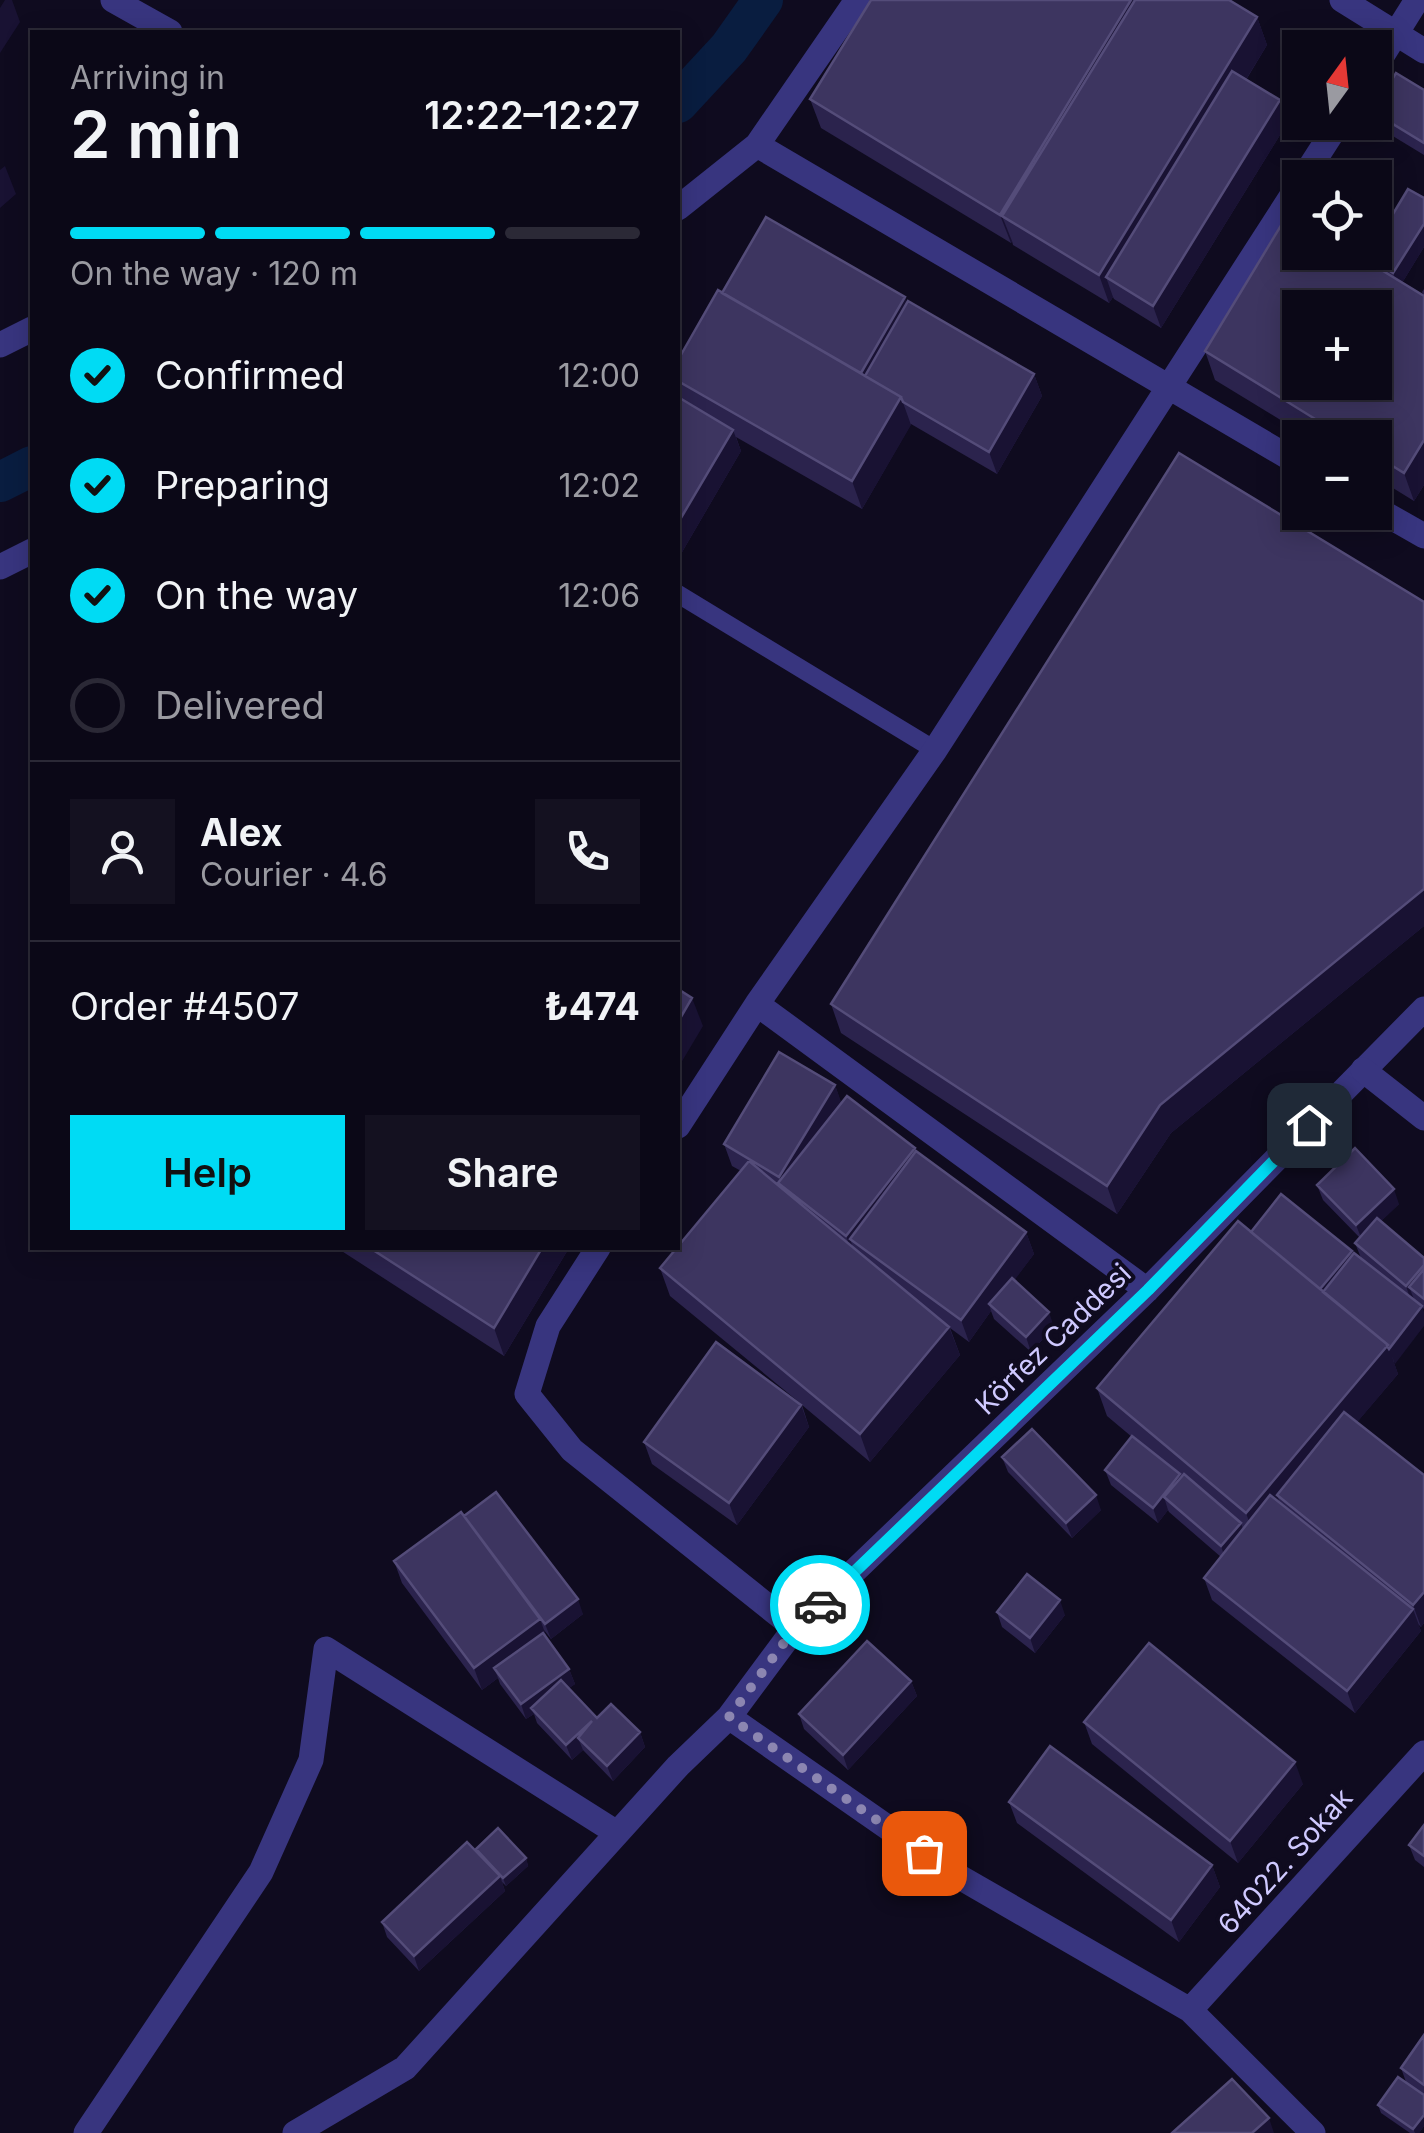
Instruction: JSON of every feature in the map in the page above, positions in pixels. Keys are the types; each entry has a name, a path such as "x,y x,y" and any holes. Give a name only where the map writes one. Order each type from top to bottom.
{"street":[{"path":"113,0 166,30"},
{"path":"680,206 757,145 857,0"},
{"path":"1342,0 1424,51"},
{"path":"1392,42 1417,0"},
{"path":"757,145 1282,454"},
{"path":"680,1123 757,1004 936,750 1282,211"},
{"path":"0,345 30,330"},
{"path":"1392,518 1424,536"},
{"path":"0,567 30,552"},
{"path":"757,1004 1148,1290"},
{"name":"Körfez Caddesi","path":"294,2133 405,2068 678,1766 729,1717 795,1628 1148,1290 1424,1010"},
{"path":"1363,1070 1424,1118"},
{"path":"597,1250 548,1326 527,1394 572,1450 795,1628"},
{"path":"86,2133 261,1872 311,1760 326,1649 618,1833"},
{"path":"729,1717 956,1875 1190,2010 1314,2133"},
{"name":"64022. Sokak","path":"1190,2010 1424,1754"}],"lane":[{"path":"680,595 936,750"}],"building":[{"path":"871,0 1131,0 1000,215 810,99"},
{"path":"1135,0 1229,0 1257,17 1099,275 1002,216"},
{"path":"1232,71 1280,100 1153,306 1106,277"},
{"path":"1396,73 1424,90 1424,143 1392,123 1392,79"},
{"path":"1408,189 1424,198 1424,224 1393,273 1388,270 1392,270 1392,216"},
{"path":"766,217 905,297 861,373 722,293"},
{"path":"1282,224 1282,270 1381,270 1424,296 1424,440 1404,473 1392,466 1392,420 1317,420 1284,400 1392,400 1392,290 1282,290 1282,399 1205,351"},
{"path":"718,290 901,397 852,481 680,382 680,356"},
{"path":"908,301 1034,374 989,452 865,376"},
{"path":"680,398 733,430 680,520"},
{"path":"1179,453 1282,516 1282,530 1306,530 1424,602 1424,889 1160,1105 1107,1186 831,1004"},
{"path":"680,990 692,998 680,1019"},
{"path":"779,1052 835,1085 779,1177 724,1144"},
{"path":"847,1096 915,1148 846,1236 778,1183"},
{"path":"1355,1148 1394,1189 1356,1225 1317,1185"},
{"path":"916,1151 1026,1232 961,1320 850,1239"},
{"path":"749,1161 949,1327 860,1434 660,1268 675,1250 680,1250 680,1244"},
{"path":"1281,1194 1352,1251 1320,1289 1251,1232"},
{"path":"1377,1218 1424,1258 1424,1265 1406,1286 1355,1243"},
{"path":"1238,1221 1388,1345 1246,1513 1097,1388"},
{"path":"373,1250 541,1250 494,1328"},
{"path":"1354,1253 1422,1306 1389,1349 1323,1292"},
{"path":"1424,1269 1424,1299 1409,1287"},
{"path":"1012,1278 1049,1312 1026,1337 989,1304"},
{"path":"716,1342 801,1405 729,1503 644,1442"},
{"path":"1344,1412 1424,1475 1424,1592 1413,1605 1277,1495"},
{"path":"1032,1429 1096,1495 1066,1523 1002,1457"},
{"path":"1132,1436 1180,1474 1153,1508 1105,1470"},
{"path":"1184,1474 1241,1523 1221,1546 1164,1497"},
{"path":"496,1492 578,1599 545,1624 464,1516"},
{"path":"1270,1495 1413,1609 1347,1691 1204,1578"},
{"path":"461,1512 540,1619 474,1668 394,1561"},
{"path":"1027,1574 1060,1600 1030,1638 997,1612"},
{"path":"543,1633 569,1669 521,1704 494,1668"},
{"path":"867,1641 911,1681 843,1755 799,1714"},
{"path":"1149,1643 1295,1762 1230,1841 1084,1722"},
{"path":"561,1680 597,1718 611,1704 640,1732 607,1766 578,1738 592,1721 566,1745 531,1708"},
{"path":"1050,1746 1212,1865 1171,1920 1009,1802"},
{"path":"1424,1825 1424,1856 1409,1845"},
{"path":"498,1828 526,1858 503,1878 476,1849"},
{"path":"467,1842 500,1876 414,1956 382,1922"},
{"path":"1424,2035 1424,2085 1401,2068"},
{"path":"1398,2077 1424,2095 1424,2115 1413,2129 1378,2105"},
{"path":"1232,2079 1269,2118 1252,2133 1172,2133"}],"waterway":[{"path":"680,101 729,48 763,0"},
{"path":"0,482 30,467"}],"way so far":[{"path":"820,1605 795,1628 729,1717 924,1853"}],"route":[{"path":"820,1605 1148,1290 1309,1125"}]}
